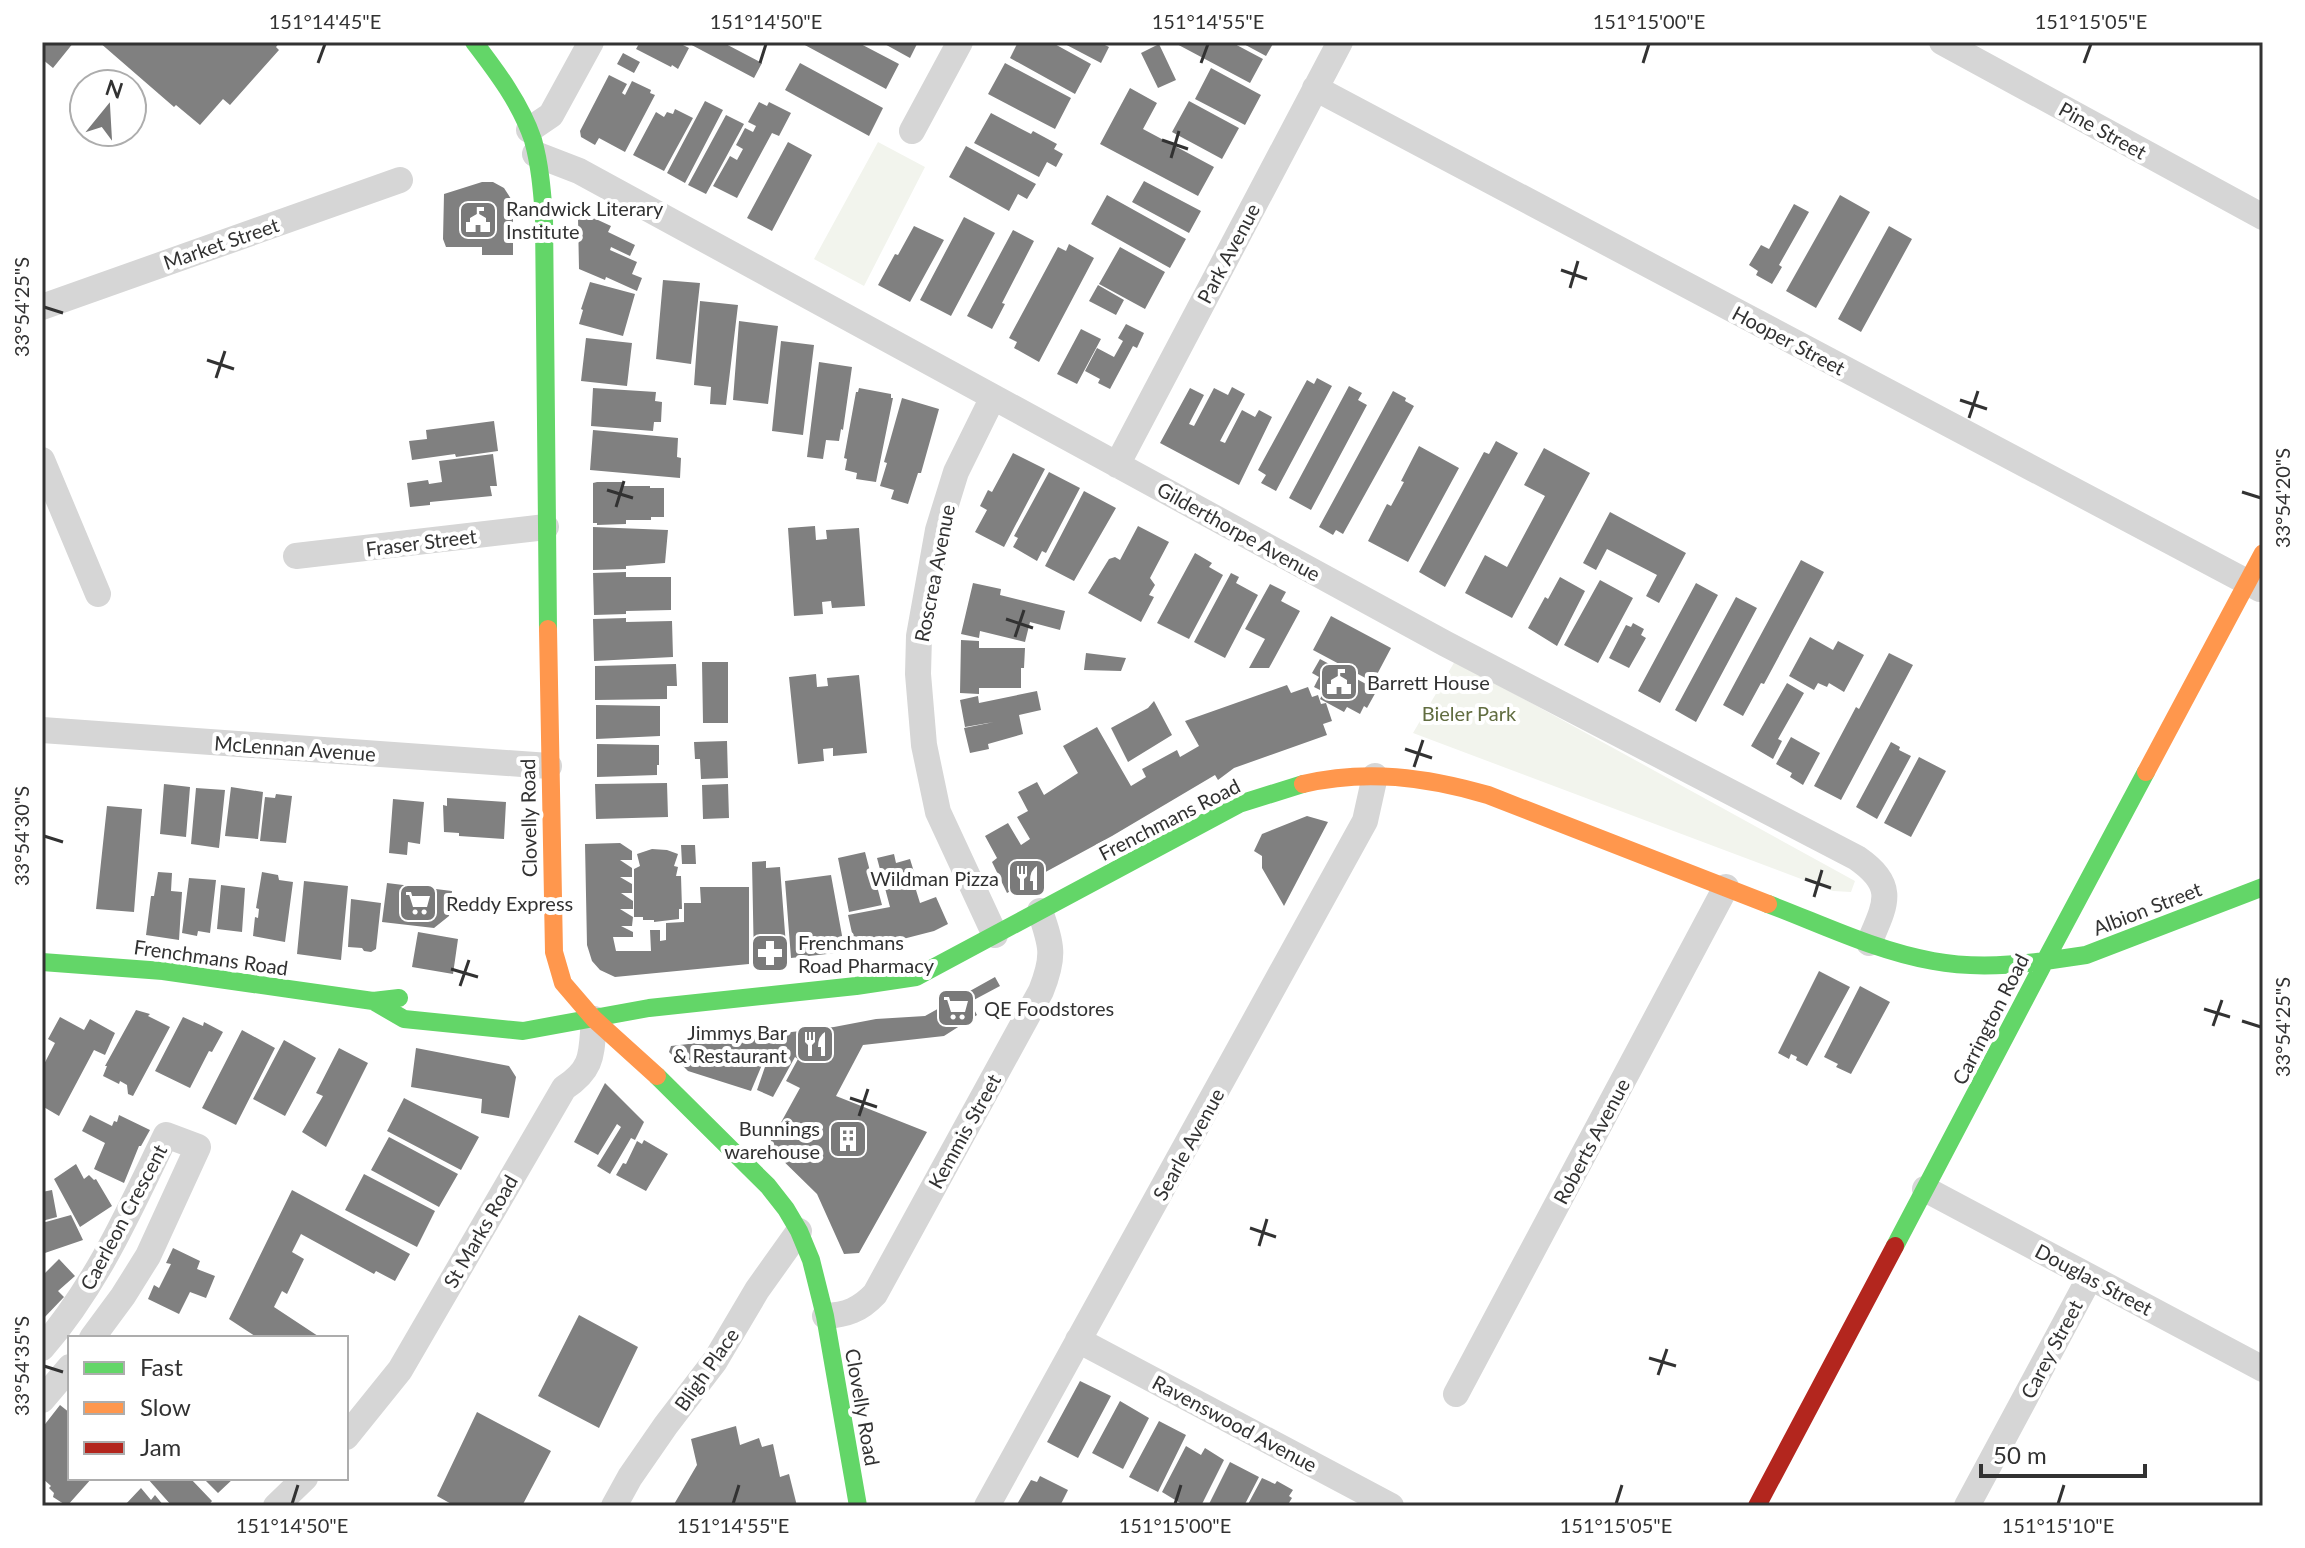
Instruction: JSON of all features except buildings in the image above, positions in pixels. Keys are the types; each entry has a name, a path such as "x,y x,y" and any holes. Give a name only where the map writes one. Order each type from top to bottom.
{"main road":[{"name":"Clovelly Road","path":"474,42 510,94 532,142 544,216 549,766 554,952 563,983 594,1019 634,1053 768,1186 799,1231 811,1260 825,1316 858,1506"},
{"name":"Carrington Road","path":"1757,1506 2088,877 2255,586 2263,553"},
{"name":"Frenchmans Road","path":"373,1001 404,1019 523,1031 649,1008 916,977 1239,804 1327,779 1375,776 1455,784 1488,795 1869,943 1910,956 1939,962 2004,965 2045,961"},
{"path":"2088,877 2089,903 2098,920 2127,940"},
{"name":"Albion Street","path":"2045,961 2086,955 2263,887"},
{"name":"Frenchmans Road","path":"42,962 163,971 373,1001 419,999"},
{"name":"Frenchmans Road","path":"537,1011 594,1019"}],"street":[{"path":"532,142 551,115 591,42"},
{"path":"912,131 960,42"},
{"name":"Park Avenue","path":"1117,465 1340,42"},
{"name":"Pine Street","path":"1942,42 2263,217"},
{"name":"Hooper Street","path":"1315,88 2255,586"},
{"name":"Gilderthorpe Avenue","path":"532,142 579,171 1446,644 1857,858 1875,871 1883,883 1881,912 1869,943"},
{"name":"Market Street","path":"42,307 400,180"},
{"name":"Roscrea Avenue","path":"993,397 956,472 938,530 919,636 918,674 928,775 938,812 995,935"},
{"path":"42,460 98,594"},
{"name":"Fraser Street","path":"296,556 546,527"},
{"name":"McLennan Avenue","path":"42,730 549,766"},
{"name":"Searle Avenue","path":"987,1506 1365,821 1375,776"},
{"name":"Roberts Avenue","path":"1456,1394 1726,887"},
{"name":"Kemmis Street","path":"825,1316 849,1313 875,1294 1041,991 1048,974 1051,943 1040,911"},
{"name":"St Marks Road","path":"348,1435 400,1370 564,1088 579,1078 589,1063 594,1019"},
{"name":"Caerleon Crescent","path":"42,1348 67,1320 114,1244 166,1135 198,1147 148,1256 93,1336"},
{"name":"Douglas Street","path":"1925,1189 2263,1369"},
{"name":"Bligh Place","path":"614,1506 666,1425 715,1361 777,1259 799,1231"},
{"name":"Carey Street","path":"1967,1506 2090,1277"},
{"name":"Ravenswood Avenue","path":"1078,1340 1391,1506"},
{"path":"42,1400 68,1369"},
{"path":"276,1506 303,1480"}],"green space":[{"path":"878,142 925,167 864,286 814,259"},
{"name":"Bieler Park","path":"1455,661 1855,881 1851,892 1833,891 1413,733"}],"traffic: fast":[{"path":"474,42 522,114 533,140 540,178 544,216 548,629"},
{"path":"1768,904 1870,944 1933,961 1989,966 2045,961 2146,772"},
{"path":"373,1001 404,1019 523,1031 649,1008 916,977 1239,804 1303,784"},
{"path":"1895,1246 2045,961 2086,955 2263,887"},
{"path":"42,962 163,971 373,1001 399,998"},
{"path":"657,1076 768,1186 799,1231 811,1260 825,1316 858,1506"}],"traffic: slow":[{"path":"2146,772 2263,553"},
{"path":"548,629 554,952 563,983 594,1019 657,1076"},
{"path":"1303,784 1373,776 1419,780 1465,789 1488,795 1768,904"}],"traffic: jam":[{"path":"1757,1506 1895,1246"}],"place":[{"name":"Randwick Literary Institute","path":"478,220"},
{"name":"Barrett House","path":"1339,682"},
{"name":"Wildman Pizza","path":"1027,878"},
{"name":"Reddy Express","path":"418,903"},
{"name":"Frenchmans Road Pharmacy","path":"770,953"},
{"name":"QE Foodstores","path":"956,1008"},
{"name":"Jimmys Bar & Restaurant","path":"815,1044"},
{"name":"Bunnings warehouse","path":"848,1139"}]}
